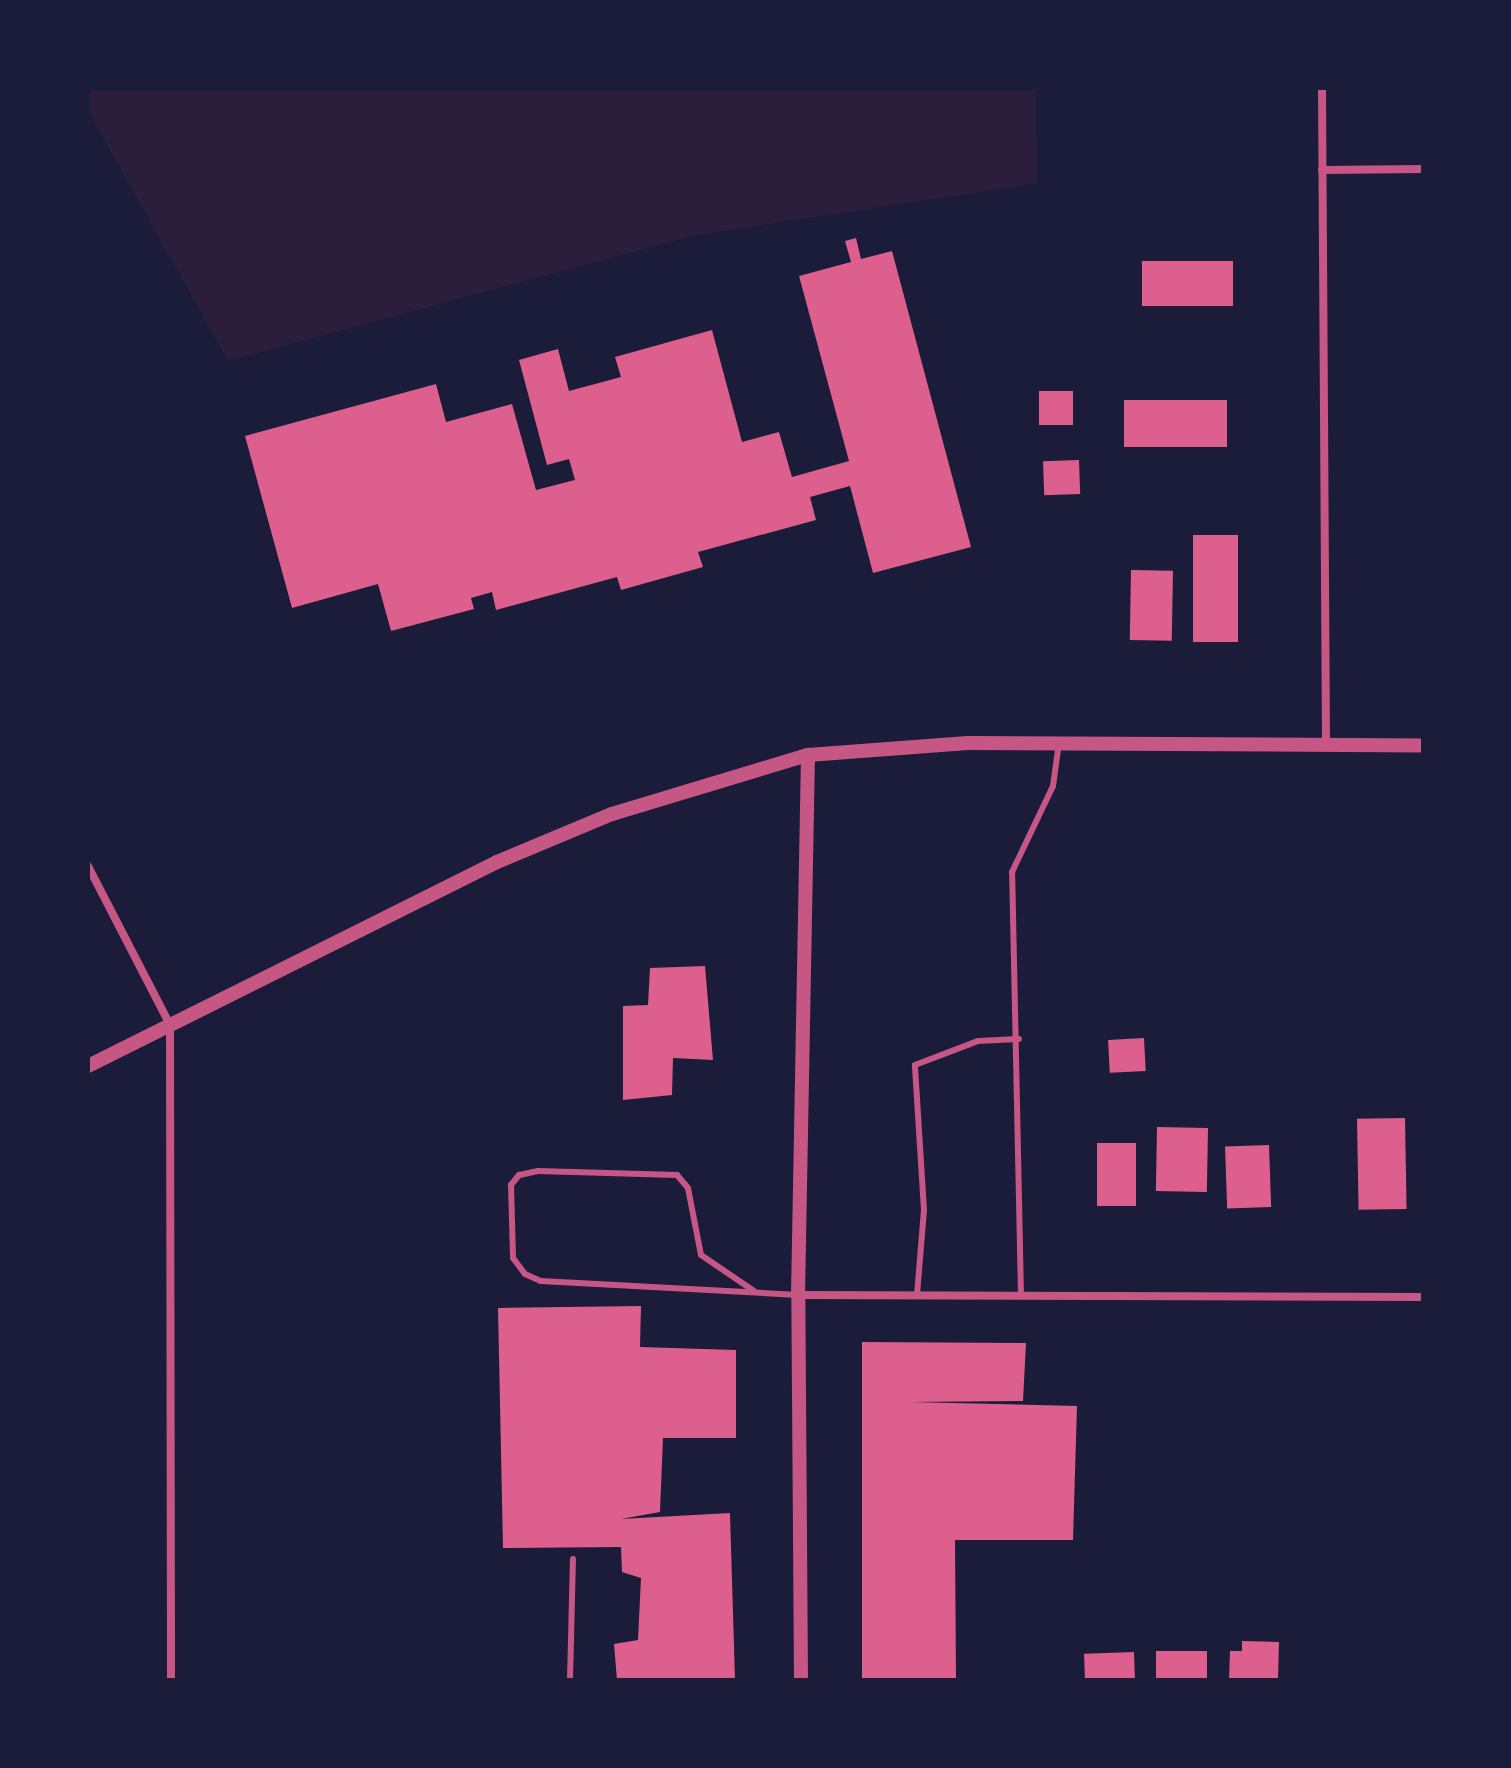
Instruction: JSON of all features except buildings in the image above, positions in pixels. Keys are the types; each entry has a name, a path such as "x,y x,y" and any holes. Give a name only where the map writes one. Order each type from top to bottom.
{"street":[{"path":"1322,88 1326,745"},
{"path":"1322,170 1423,169"},
{"path":"88,1066 497,862 612,814 808,755 968,743 1423,745"},
{"path":"801,1680 798,1295 808,755"},
{"path":"88,866 170,1025 171,1680"},
{"path":"798,1295 1423,1297"}],"lane":[{"path":"1021,1296 1019,1039 1012,872 1053,786 1059,743"},
{"path":"917,1295 924,1210 915,1065 978,1041 1019,1039"},
{"path":"754,1291 701,1255 688,1188 677,1175 538,1171 519,1175 511,1185 513,1258 525,1274 541,1281 798,1295"},
{"path":"570,1680 573,1559"}],"shaded area":[{"path":"88,88 1036,88 1037,183 696,235 228,361 88,111"}]}
